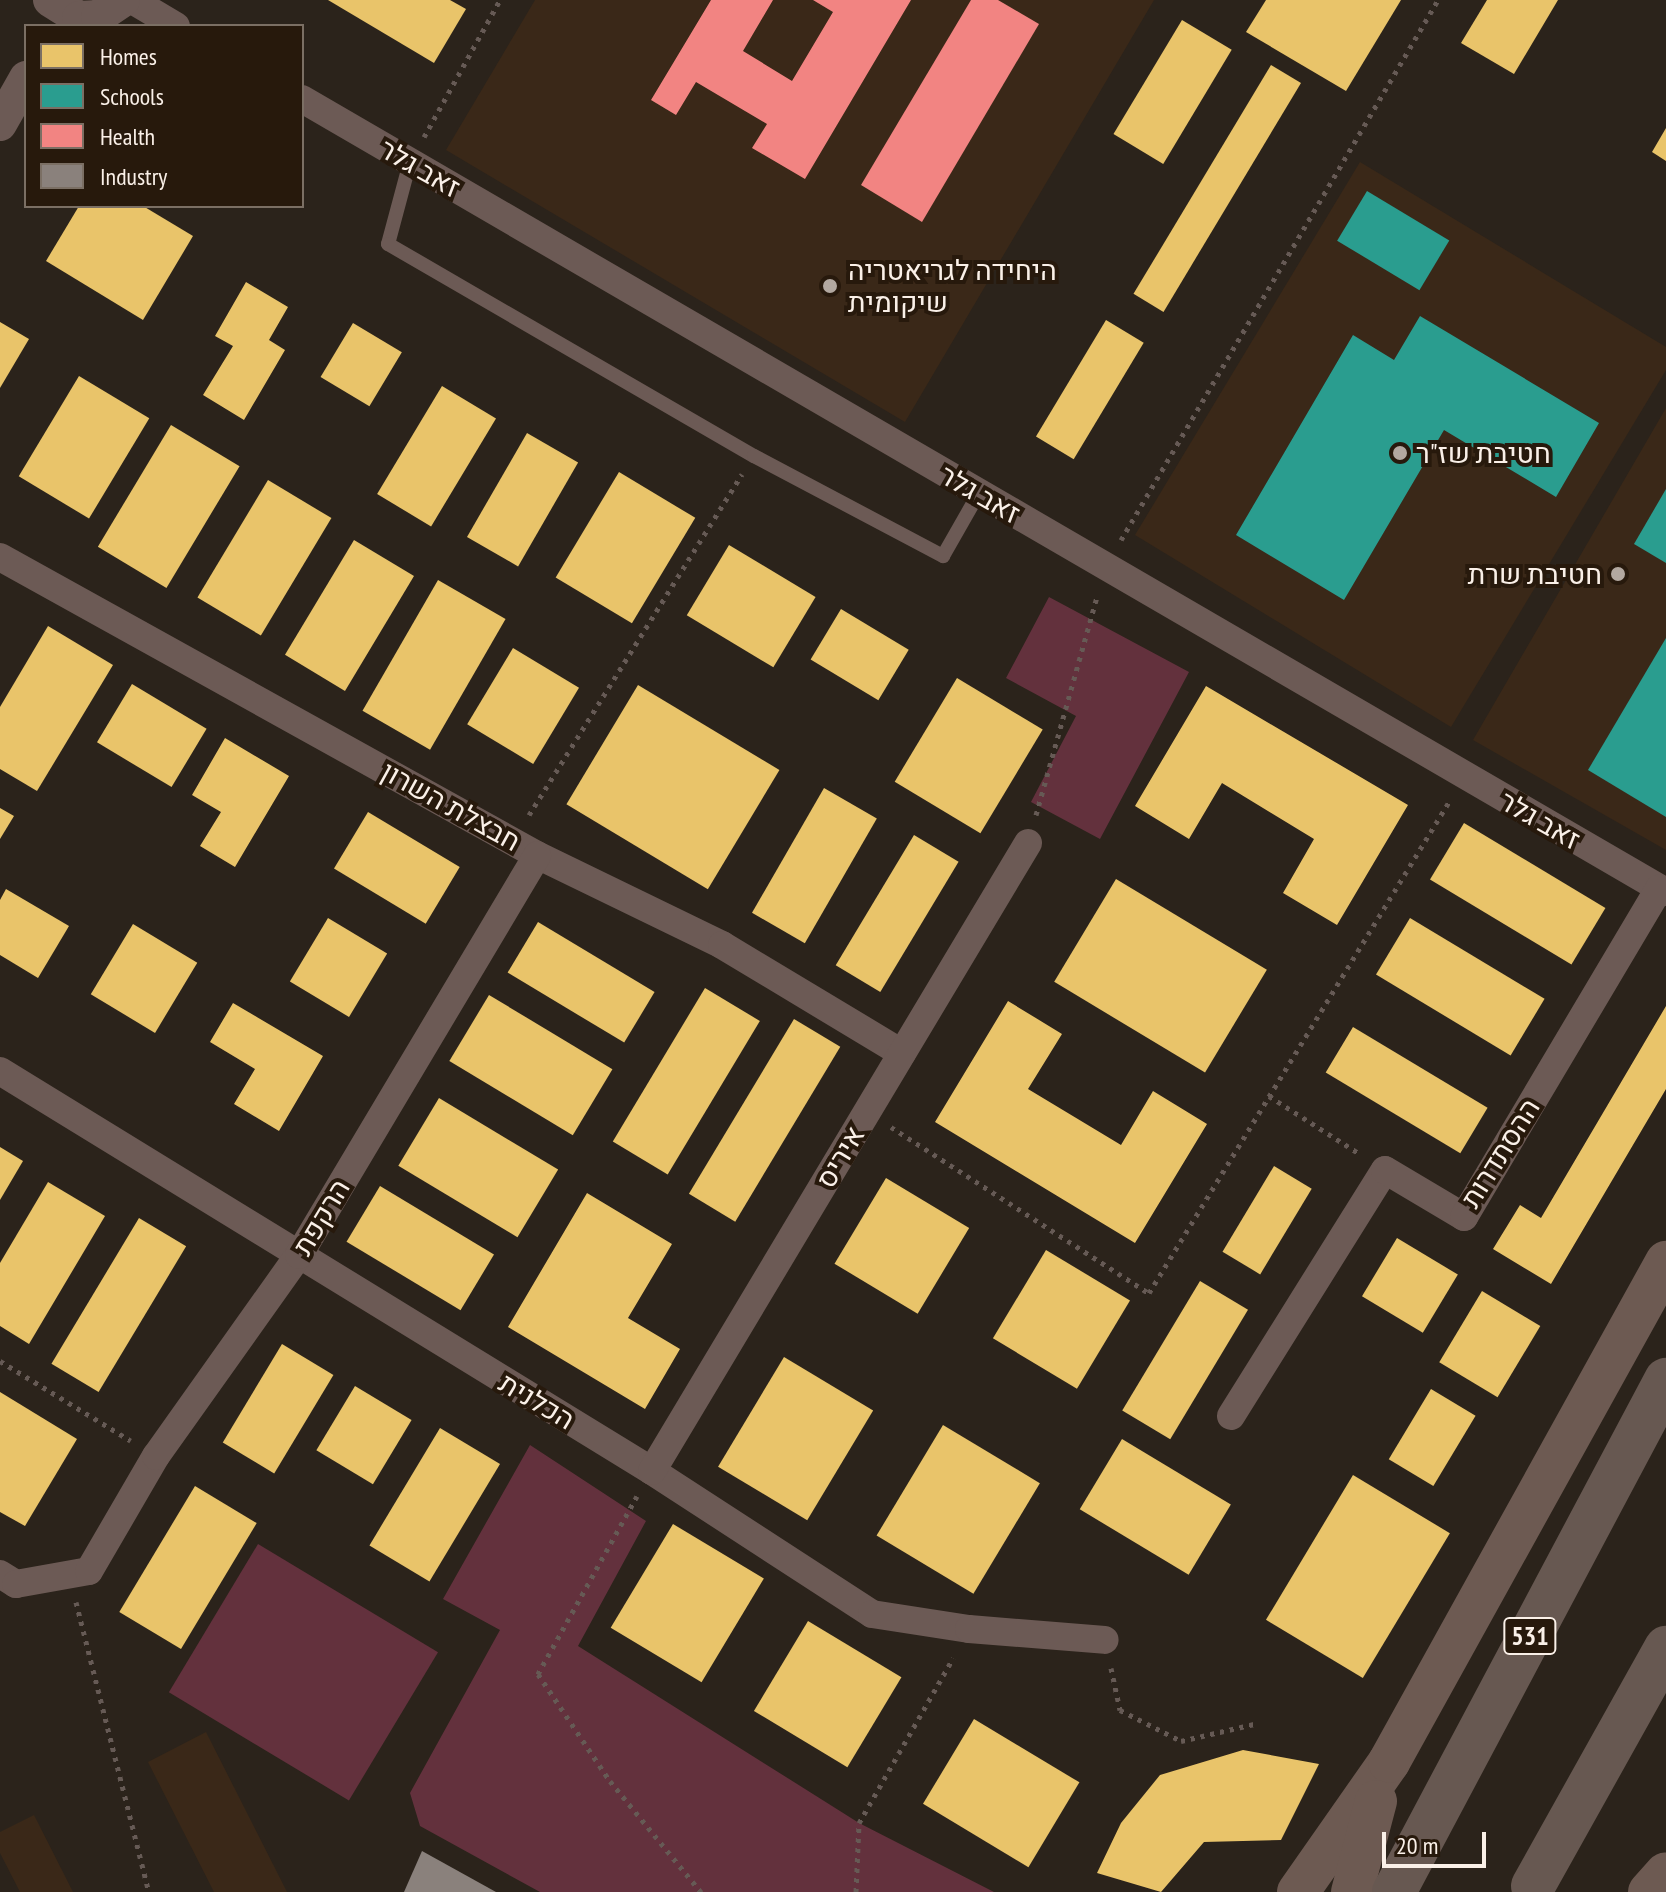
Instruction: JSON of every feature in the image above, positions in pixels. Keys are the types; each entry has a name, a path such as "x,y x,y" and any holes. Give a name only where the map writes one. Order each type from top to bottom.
{"highway":[{"name":"531","path":"1394,1892 1666,1380"},
{"path":"1666,1648 1533,1886 1666,1670"}],"main road":[{"path":"1298,1892 1389,1762 1666,1262"},
{"path":"1352,1892 1389,1762"},
{"path":"1649,1892 1666,1873"}],"street":[{"path":"56,13 98,17 123,0"},
{"path":"132,0 173,24"},
{"path":"0,124 24,82"},
{"name":"זאב גלר","path":"304,100 1662,890"},
{"name":"חבצלת השרון","path":"0,557 526,847 722,945 902,1053"},
{"name":"איריס","path":"652,1471 1028,843"},
{"name":"הרקפת","path":"79,1572 156,1456 299,1255 526,847"},
{"name":"ההסתדרות","path":"1385,1170 1464,1217 1662,890"},
{"name":"הכלנית","path":"0,1071 652,1471 872,1614 969,1629 1105,1640"},
{"path":"1231,1416 1385,1170"},
{"path":"0,1574 16,1584 79,1572"}],"lane":[{"path":"410,162 388,244 754,456 943,556 979,493"}],"path":[{"path":"410,162 500,0"},
{"path":"1028,843 1105,566 1438,0"},
{"path":"526,847 754,456"},
{"path":"867,1111 1149,1293 1465,776"},
{"path":"1269,1096 1385,1170"},
{"path":"0,1361 156,1456"},
{"path":"652,1471 538,1674 610,1781 701,1892"},
{"path":"79,1572 149,1892"},
{"path":"856,1892 859,1823 969,1629"},
{"path":"1105,1640 1120,1710 1181,1741 1254,1724"}],"shaded area":[{"name":"היחידה לגריאטריה שיקומית","path":"535,0 1154,0 905,422 446,150"},
{"name":"חטיבת שז\"ר","path":"1360,162 1666,347 1666,370 1451,727 1135,535"},
{"name":"חטיבת שרת","path":"1666,408 1666,850 1473,740"},
{"path":"1049,597 1189,672 1100,839 1031,802 1076,716 1006,678"},
{"path":"530,1445 646,1521 578,1646 859,1823 994,1892 540,1892 420,1826 410,1793 500,1630 443,1599"},
{"path":"258,1544 438,1652 349,1800 169,1692"},
{"path":"206,1732 287,1892 214,1892 148,1762"},
{"path":"34,1815 73,1892 20,1892 0,1853 0,1832"}],"building: Homes":[{"path":"328,0 450,0 466,9 434,63"},
{"path":"1266,0 1401,0 1346,91 1246,32"},
{"path":"1487,0 1558,0 1514,74 1461,43"},
{"path":"1182,20 1232,50 1163,164 1113,134"},
{"path":"1271,65 1301,83 1163,312 1133,294"},
{"path":"1666,128 1666,161 1652,152"},
{"path":"78,208 146,208 193,236 143,320 46,261"},
{"path":"246,282 288,307 269,340 285,350 244,420 203,395 233,346 215,336"},
{"path":"1106,320 1144,343 1074,459 1036,437"},
{"path":"0,322 29,339 0,388"},
{"path":"353,323 402,352 369,406 321,377"},
{"path":"79,376 149,418 89,519 19,476"},
{"path":"442,386 496,418 431,526 377,494"},
{"path":"171,425 240,466 166,588 98,547"},
{"path":"527,433 578,462 518,566 467,537"},
{"path":"619,472 695,518 632,623 556,577"},
{"path":"268,480 331,518 261,636 197,597"},
{"path":"354,540 414,576 345,691 285,655"},
{"path":"729,545 816,597 773,667 687,615"},
{"path":"438,580 506,619 430,750 362,711"},
{"path":"841,609 909,650 878,700 811,660"},
{"path":"48,626 113,665 37,791 0,769 0,707"},
{"path":"513,648 579,688 533,764 467,724"},
{"path":"957,678 1043,730 980,833 895,782"},
{"path":"132,684 207,729 172,787 97,742"},
{"path":"638,685 779,770 708,889 566,804"},
{"path":"1206,686 1408,805 1337,925 1283,893 1314,839 1222,783 1189,839 1135,806"},
{"path":"225,738 289,776 235,867 200,846 221,812 192,795"},
{"path":"824,788 877,818 805,943 752,913"},
{"path":"0,808 14,816 0,839"},
{"path":"368,812 460,867 426,924 334,869"},
{"path":"1464,823 1605,908 1571,965 1430,880"},
{"path":"914,835 959,862 880,992 836,965"},
{"path":"1116,879 1267,970 1205,1073 1054,982"},
{"path":"6,889 69,926 38,978 0,955 0,900"},
{"path":"328,918 387,954 349,1017 290,981"},
{"path":"1410,918 1545,999 1511,1055 1376,975"},
{"path":"538,922 655,992 624,1043 508,973"},
{"path":"133,924 197,963 155,1033 91,994"},
{"path":"705,988 760,1021 668,1174 613,1141"},
{"path":"489,995 612,1069 573,1135 449,1061"},
{"path":"1008,1001 1062,1034 1028,1089 1121,1145 1153,1091 1207,1124 1135,1243 935,1122"},
{"path":"233,1003 323,1056 279,1131 234,1104 255,1069 210,1042"},
{"path":"1666,1006 1666,1089 1551,1284 1493,1249 1520,1205 1541,1218"},
{"path":"794,1019 840,1047 735,1222 689,1194"},
{"path":"1353,1027 1488,1108 1460,1153 1326,1072"},
{"path":"439,1098 558,1170 517,1237 398,1166"},
{"path":"0,1147 23,1161 0,1200"},
{"path":"1274,1166 1312,1189 1260,1274 1222,1252"},
{"path":"886,1178 969,1228 918,1314 834,1264"},
{"path":"48,1182 105,1216 29,1344 0,1326 0,1263"},
{"path":"380,1186 494,1255 461,1310 347,1242"},
{"path":"587,1193 672,1244 628,1318 680,1349 645,1409 508,1327"},
{"path":"139,1218 186,1246 99,1392 51,1364"},
{"path":"1397,1238 1458,1275 1423,1333 1362,1296"},
{"path":"1046,1250 1130,1300 1077,1389 993,1338"},
{"path":"1200,1281 1248,1310 1170,1439 1122,1410"},
{"path":"1482,1291 1540,1326 1498,1397 1439,1362"},
{"path":"282,1344 333,1375 274,1473 223,1443"},
{"path":"784,1357 873,1411 807,1520 718,1467"},
{"path":"355,1386 412,1420 373,1484 316,1450"},
{"path":"1431,1389 1476,1416 1433,1486 1389,1459"},
{"path":"0,1392 77,1439 25,1526 0,1512"},
{"path":"943,1425 1040,1483 973,1594 877,1536"},
{"path":"440,1428 500,1464 429,1581 369,1545"},
{"path":"1122,1439 1231,1504 1189,1575 1080,1509"},
{"path":"1353,1475 1450,1533 1363,1678 1266,1620"},
{"path":"195,1486 257,1523 181,1649 119,1612"},
{"path":"673,1524 764,1579 702,1682 611,1628"},
{"path":"808,1621 901,1677 847,1767 754,1711"},
{"path":"974,1719 1079,1782 1028,1867 923,1804"},
{"path":"1243,1750 1319,1764 1281,1840 1204,1842 1161,1892 1097,1873 1121,1823 1160,1775"}],"building: Schools":[{"path":"1367,191 1449,240 1419,290 1337,241"},
{"path":"1420,316 1599,423 1556,497 1444,430 1344,600 1236,535 1353,335 1394,360"},
{"path":"1666,489 1666,563 1634,544"},
{"path":"1666,638 1666,817 1588,770"}],"building: Health":[{"path":"711,0 773,0 743,51 792,81 833,12 813,0 911,0 805,179 752,148 767,124 696,82 676,115 651,100"},
{"path":"971,0 998,0 1039,24 922,222 861,185"}],"building: Industry":[{"path":"422,1851 496,1892 404,1892"}],"place":[{"name":"היחידה לגריאטריה שיקומית","path":"830,286"},
{"name":"חטיבת שז\"ר","path":"1400,453"},
{"name":"חטיבת שרת","path":"1618,574"}]}
